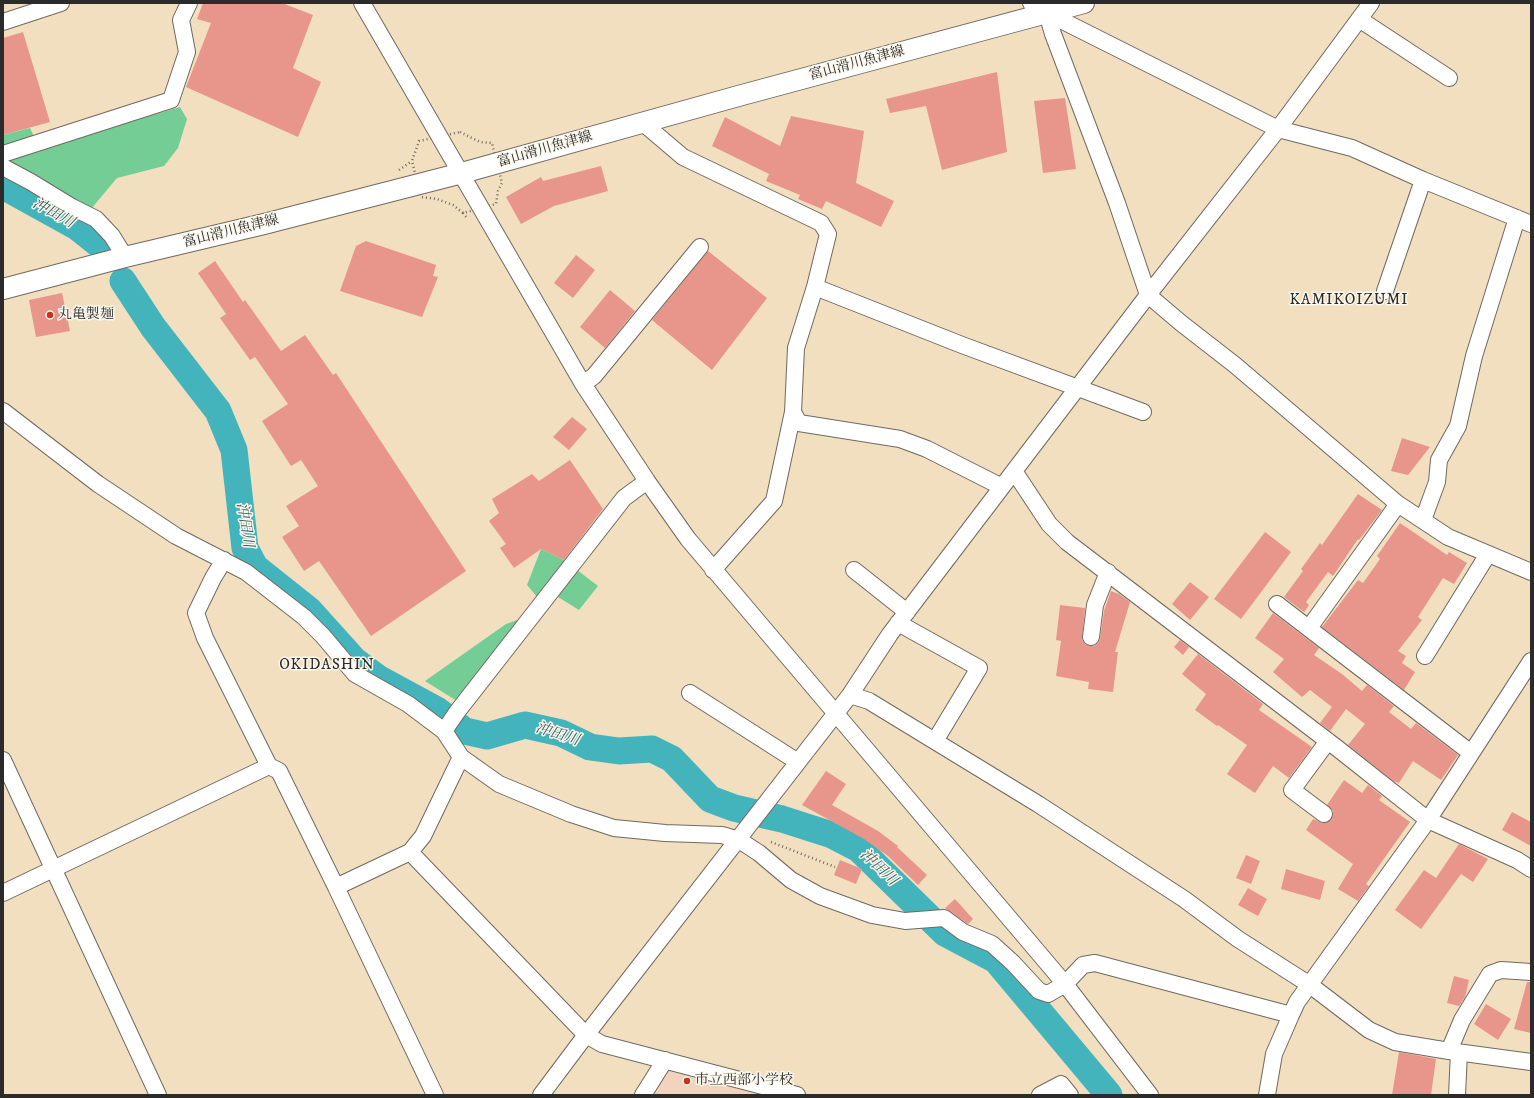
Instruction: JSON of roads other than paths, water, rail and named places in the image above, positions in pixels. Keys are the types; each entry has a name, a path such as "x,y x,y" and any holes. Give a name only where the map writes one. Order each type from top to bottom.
{"main road":[{"name":"富山滑川魚津線","path":"3,289 462,173 643,123 1039,8 1084,3"}],"street":[{"path":"3,22 61,3"},
{"path":"3,154 171,100 187,52 181,20 189,3"},
{"path":"362,3 462,173 583,384 647,481 688,539 1065,984 1150,1095"},
{"path":"542,1095 586,1035 850,695 903,618 1148,295 1278,128 1371,3"},
{"path":"1039,8 1278,128 1352,148 1423,180 1524,221 1474,356 1458,426 1439,460 1437,482 1423,520"},
{"path":"1039,8 1053,34 1117,203 1148,295 1234,365 1398,504 1448,537 1531,572"},
{"path":"1360,19 1449,78"},
{"path":"643,123 683,157 821,223 828,234 815,287 796,348 792,412 774,501 714,570"},
{"path":"3,168 31,182 72,208 96,219 112,236 125,257"},
{"path":"1385,291 1423,180"},
{"path":"583,384 594,376 700,247"},
{"path":"815,287 1077,388 1144,412"},
{"path":"3,411 98,484 176,536 246,572 304,617 323,636 355,674 408,704 444,731 461,757 499,784 571,814 614,828 666,833 742,836 759,854 791,880 820,896 872,915 905,921 944,918 963,932 992,944 1013,963 1039,991 1048,994 1065,984 1083,966 1095,963 1291,1015"},
{"path":"792,412 799,423 900,438 926,449 1002,487"},
{"path":"1014,471 1049,524 1067,542 1328,741 1428,820 1516,860 1531,869"},
{"path":"444,731 457,712 624,498 647,481"},
{"path":"1309,628 1398,504"},
{"path":"1425,656 1488,554"},
{"path":"224,560 213,578 196,613 205,638 269,766 279,771 435,1095"},
{"path":"854,570 903,618 979,668 935,741"},
{"path":"1091,637 1095,605 1108,572"},
{"path":"1277,604 1471,753"},
{"path":"1267,1095 1274,1054 1297,1002 1428,820 1531,660"},
{"path":"690,693 798,762"},
{"path":"850,695 869,701 1077,829 1184,899 1238,939 1310,985 1369,1030 1395,1042 1454,1052 1531,1062"},
{"path":"1324,814 1292,790 1328,741"},
{"path":"336,887 410,852 424,836 461,757"},
{"path":"3,760 158,1095"},
{"path":"3,893 269,766"},
{"path":"410,852 586,1035 602,1044 797,1095"},
{"path":"1457,1095 1454,1052 1462,1020 1490,974 1501,970 1531,972"},
{"path":"643,1095 665,1060"},
{"path":"1040,1095 1061,1084 1070,1095"}],"waterway":[{"name":"沖田川","path":"3,186 77,227 101,246"},
{"name":"沖田川","path":"123,281 153,327 218,411 234,450 245,548 255,567 309,610 354,660 378,678 437,710 465,731 487,736 525,725 561,733 590,747 619,751 652,749 672,759 710,799 734,808 782,819 832,835 859,849 945,933 996,960 1109,1095"}],"place":[{"name":"丸亀製麺","path":"50,315"},
{"name":"市立西部小学校","path":"687,1081"}],"district":[{"name":"KAMIKOIZUMI","path":"1349,301"},
{"name":"OKIDASHIN","path":"327,666"}]}
